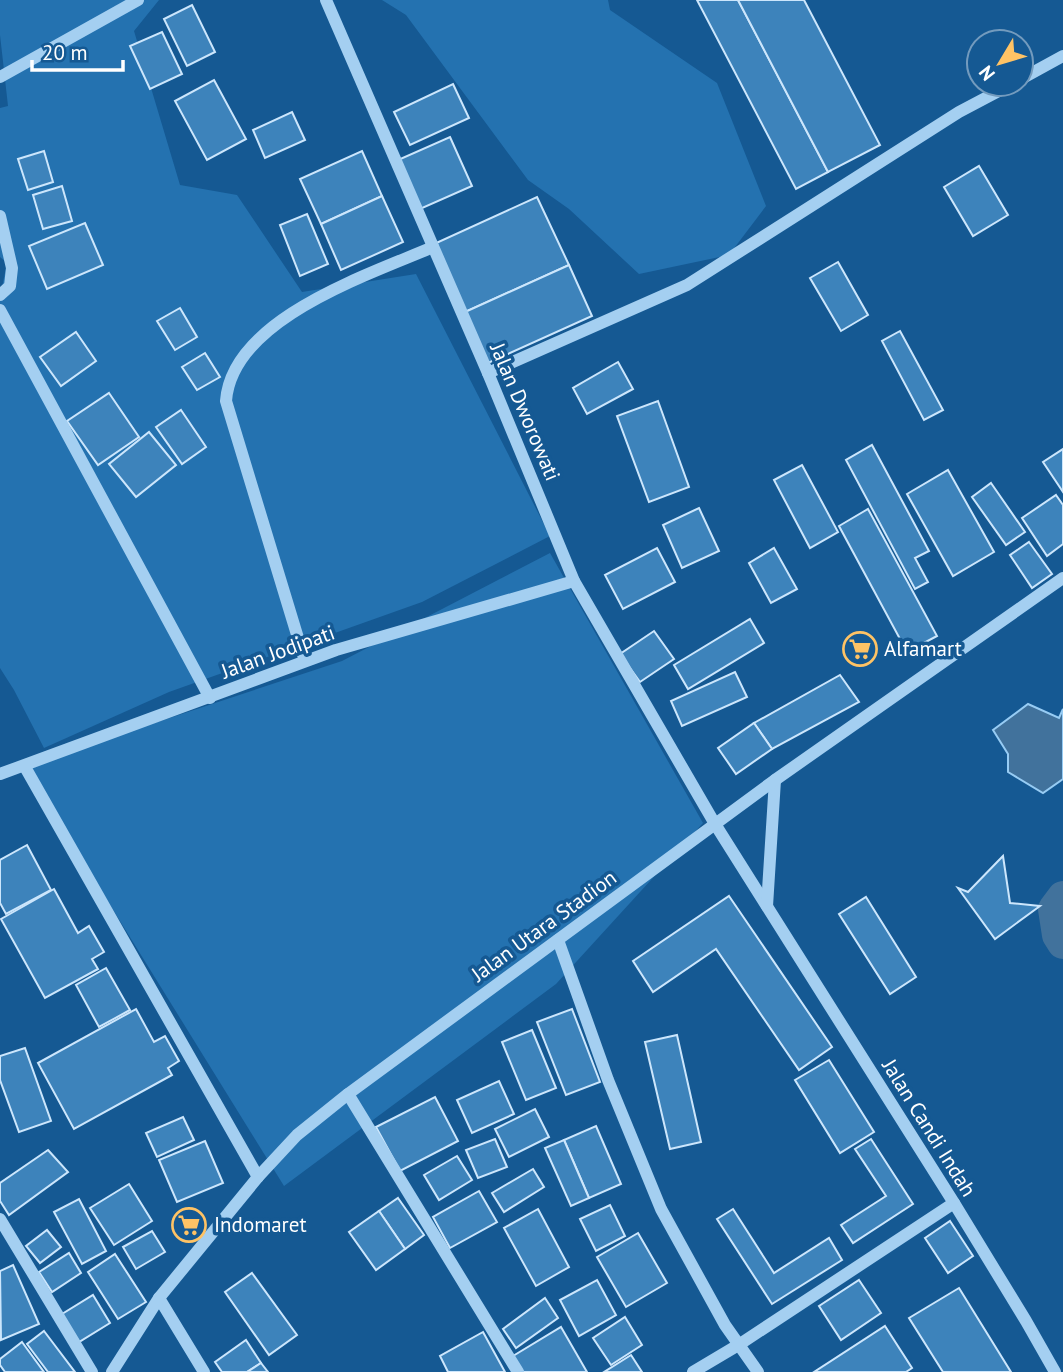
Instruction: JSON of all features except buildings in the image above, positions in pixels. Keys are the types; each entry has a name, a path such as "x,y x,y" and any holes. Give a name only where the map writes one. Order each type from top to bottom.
{"street":[{"name":"Jalan Dworowati","path":"326,0 488,373 574,581 715,824"},
{"path":"0,77 129,2"},
{"path":"1035,72 1063,57"},
{"path":"488,373 687,285 959,112 986,98"},
{"path":"0,216 12,268 10,286 0,295"},
{"path":"305,661 226,401 227,385 255,343 278,321 345,285 433,247"},
{"path":"0,310 209,698"},
{"name":"Jalan Utara Stadion","path":"113,1372 159,1298 258,1177 297,1135 348,1094 775,780 1063,578"},
{"name":"Jalan Jodipati","path":"0,774 336,650 574,581"},
{"path":"24,767 258,1177"},
{"path":"766,906 775,780"},
{"name":"Jalan Candi Indah","path":"715,824 954,1203 1055,1372"},
{"path":"558,940 608,1080 661,1209 725,1325 758,1372"},
{"path":"348,1094 518,1372"},
{"path":"692,1372 740,1344 954,1203"},
{"path":"1,1225 92,1372"},
{"path":"159,1298 204,1372"}],"shaded area":[{"path":"0,0 159,0 134,31 180,185 237,195 302,292 416,274 550,536 422,602 169,692 44,748 0,668 0,297 7,263 0,257 0,108 8,106 0,35"},
{"path":"382,0 608,0 610,10 717,83 766,206 729,255 639,274 569,209 528,180 406,15"},
{"path":"550,553 703,823 556,984 284,1186 24,766 342,661"},
{"path":"1028,704 1059,718 1063,709 1063,779 1043,793 1008,772 1008,754 993,730"}],"waterway":[{"path":"1063,897 1054,909 1058,935 1063,943"}],"place":[{"name":"Alfamart","path":"860,649"},
{"name":"Indomaret","path":"189,1225"}]}
